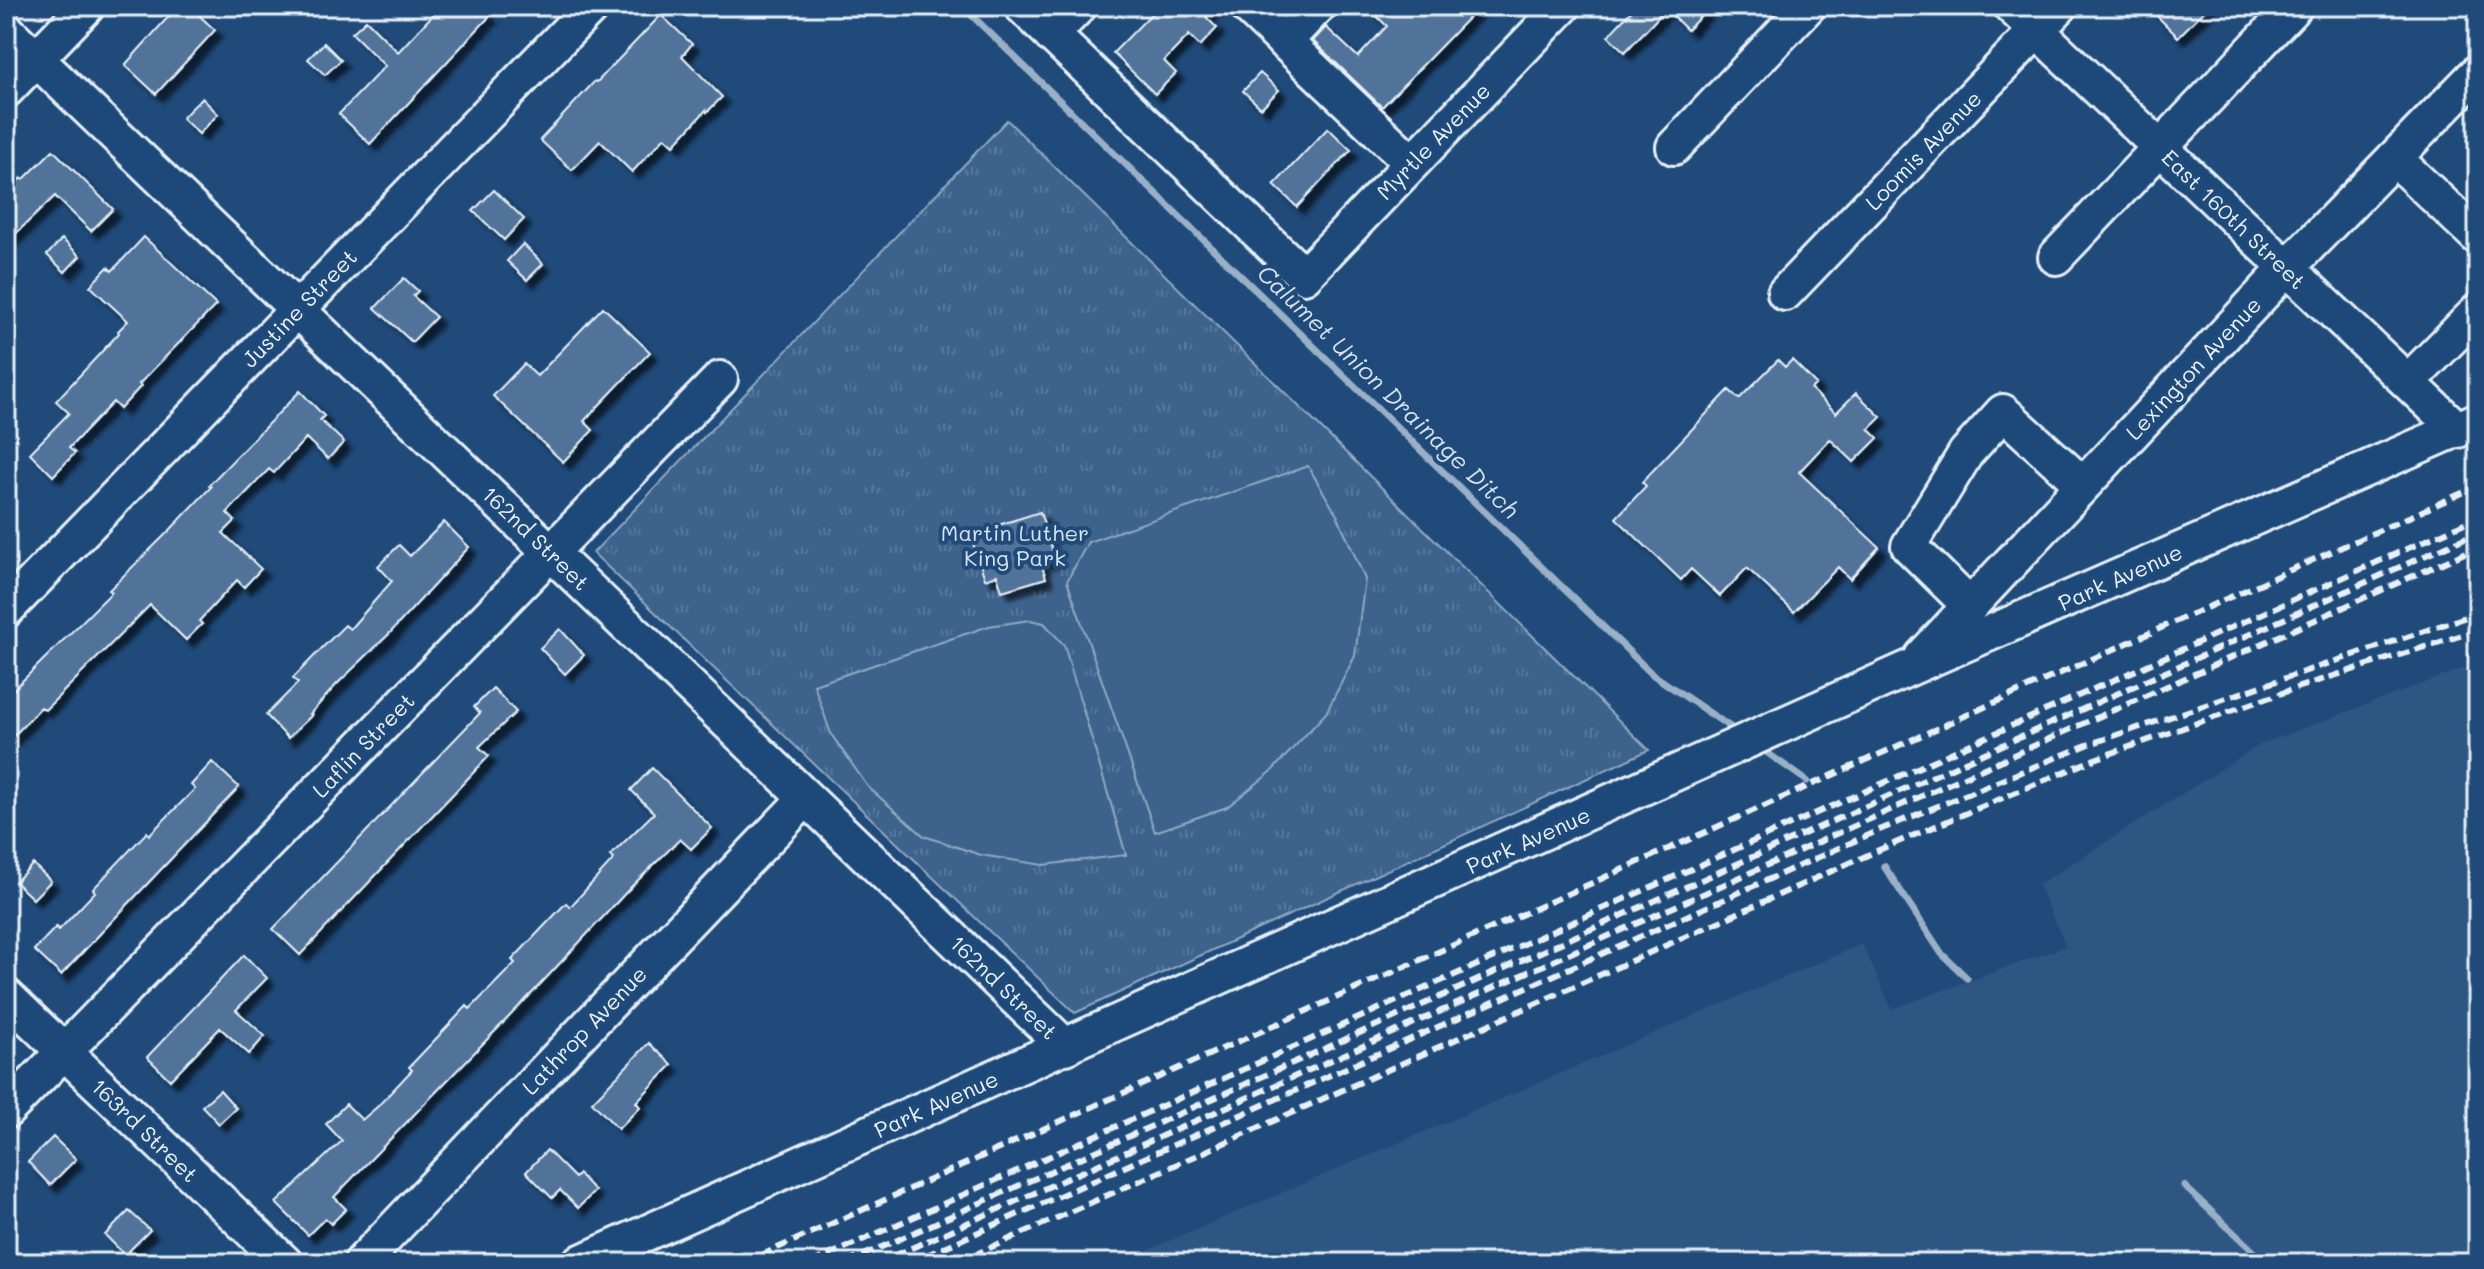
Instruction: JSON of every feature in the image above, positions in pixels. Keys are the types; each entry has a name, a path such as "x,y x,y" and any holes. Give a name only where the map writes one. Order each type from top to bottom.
{"street":[{"path":"6,90 87,6"},
{"name":"Justine Street","path":"6,610 592,6"},
{"path":"1022,6 1051,35 1079,6"},
{"path":"1247,6 1412,163"},
{"path":"1284,42 1318,6"},
{"name":"Myrtle Avenue","path":"1051,35 1304,276 1563,6"},
{"path":"1674,147 1808,6"},
{"name":"East 160th Street","path":"2011,6 2049,18 2159,147 2408,382 2468,425"},
{"path":"2056,257 2295,6"},
{"name":"Loomis Avenue","path":"1785,293 2049,18"},
{"name":"162nd Street","path":"6,30 1066,1047"},
{"name":"Lexington Avenue","path":"1912,667 2286,269 2478,72"},
{"path":"2394,158 2478,237"},
{"path":"2408,382 2478,311"},
{"name":"Laflin Street","path":"6,1111 720,379"},
{"path":"1970,606 1909,546 1966,453 2003,412 2083,485"},
{"name":"Park Avenue","path":"579,1263 1912,667 2468,425"},
{"name":"Lathrop Avenue","path":"361,1263 806,798"},
{"name":"163rd Street","path":"6,996 285,1263"}],"shaded area":[{"path":"2478,663 2478,1263 1118,1263 1862,944 1892,1009 2066,946 2038,885 2261,744"}],"green space":[{"name":"Martin Luther King Park","path":"1007,120 1649,750 1075,1013 593,553"},
{"path":"1308,466 1338,517 1365,579 1355,656 1326,713 1271,772 1227,807 1155,832 1067,581 1088,542"},
{"path":"1030,620 1044,623 1064,645 1126,855 1043,865 981,855 924,836 868,787 831,734 814,685 989,626"}],"building":[{"path":"178,6 189,6 215,30 156,94 125,65"},
{"path":"441,6 479,6 490,16 370,144 339,114 385,66 352,33 366,20 398,52"},
{"path":"1159,6 1216,6 1206,17 1217,28 1200,46 1189,35 1164,61 1176,73 1155,94 1113,53"},
{"path":"1366,6 1480,6 1382,107 1313,41 1326,27 1358,57 1387,26"},
{"path":"1636,6 1711,6 1687,30 1666,9 1625,52 1608,36"},
{"path":"2147,6 2209,6 2178,37"},
{"path":"661,15 692,44 682,56 722,97 674,145 665,137 632,172 600,141 572,170 540,140"},
{"path":"324,43 341,60 325,75 308,59"},
{"path":"1260,73 1279,90 1261,108 1243,91"},
{"path":"202,98 218,114 199,134 182,118"},
{"path":"1328,128 1351,150 1297,207 1274,185"},
{"path":"53,150 113,209 91,231 55,196 6,243 6,193"},
{"path":"494,190 524,219 504,240 473,211"},
{"path":"144,237 216,305 139,384 141,386 120,409 113,402 69,448 75,453 53,476 30,453 69,413 56,401 128,321 90,286 108,267 112,271"},
{"path":"62,239 80,256 65,272 47,255"},
{"path":"523,244 543,264 527,280 507,261"},
{"path":"404,278 418,291 413,296 436,317 412,342 375,308"},
{"path":"603,307 650,352 584,421 593,430 563,462 493,396 524,364 537,376"},
{"path":"1778,360 1785,367 1792,360 1816,384 1811,389 1836,413 1856,393 1881,417 1869,429 1878,438 1854,462 1830,439 1799,472 1879,547 1850,579 1838,567 1794,612 1747,568 1720,596 1691,569 1681,580 1616,518 1646,486 1642,482 1729,390 1739,399"},
{"path":"300,391 324,416 320,420 344,442 328,459 306,438 274,473 269,469 227,513 235,521 223,533 261,569 244,587 237,580 199,621 202,624 186,640 150,605 45,710 41,707 6,744 6,697 112,592 109,590 171,529"},
{"path":"1040,512 1055,559 1041,563 1046,578 1002,591 997,575 985,579 970,534"},
{"path":"444,522 469,547 288,738 266,715 298,683 293,678 345,625 350,629 392,581 378,566 399,545 410,556"},
{"path":"560,629 584,655 565,674 540,648"},
{"path":"493,688 516,712 479,747 489,756 300,955 273,929 480,713 474,707"},
{"path":"212,762 239,787 61,975 34,950 56,927 59,930 147,832 149,835 195,789 191,785"},
{"path":"652,768 712,828 691,849 680,839 631,887 334,1197 346,1209 331,1224 325,1218 308,1235 276,1203 342,1141 326,1124 346,1104 362,1120 377,1107 412,1070 409,1067 467,1006 470,1009 515,963 512,960 566,903 570,907 614,859 610,856 654,813 631,790"},
{"path":"33,864 51,881 33,899 15,882"},
{"path":"244,955 267,978 236,1010 265,1036 249,1054 220,1028 170,1080 147,1057"},
{"path":"649,1043 672,1065 636,1102 640,1107 618,1129 592,1102"},
{"path":"220,1090 236,1108 219,1124 202,1106"},
{"path":"53,1137 76,1159 50,1185 28,1162"},
{"path":"547,1150 575,1178 579,1174 595,1191 578,1208 560,1190 552,1198 526,1172"},
{"path":"129,1211 150,1230 125,1255 105,1235"}],"waterway":[{"name":"Calumet Union Drainage Ditch","path":"962,6 1652,674 1739,733"},
{"name":"Calumet Union Drainage Ditch","path":"1759,747 1807,781"},
{"name":"Calumet Union Drainage Ditch","path":"1884,866 1942,954 1967,978"},
{"name":"Calumet Union Drainage Ditch","path":"2184,1186 2266,1263"}],"railway":[{"path":"744,1263 2478,486"},
{"path":"811,1263 2478,517"},
{"path":"846,1263 2478,532"},
{"path":"878,1263 2478,547"},
{"path":"909,1263 1877,831 2087,745 2478,613"},
{"path":"956,1263 1879,850 2095,759 2299,687 2478,630"}]}
